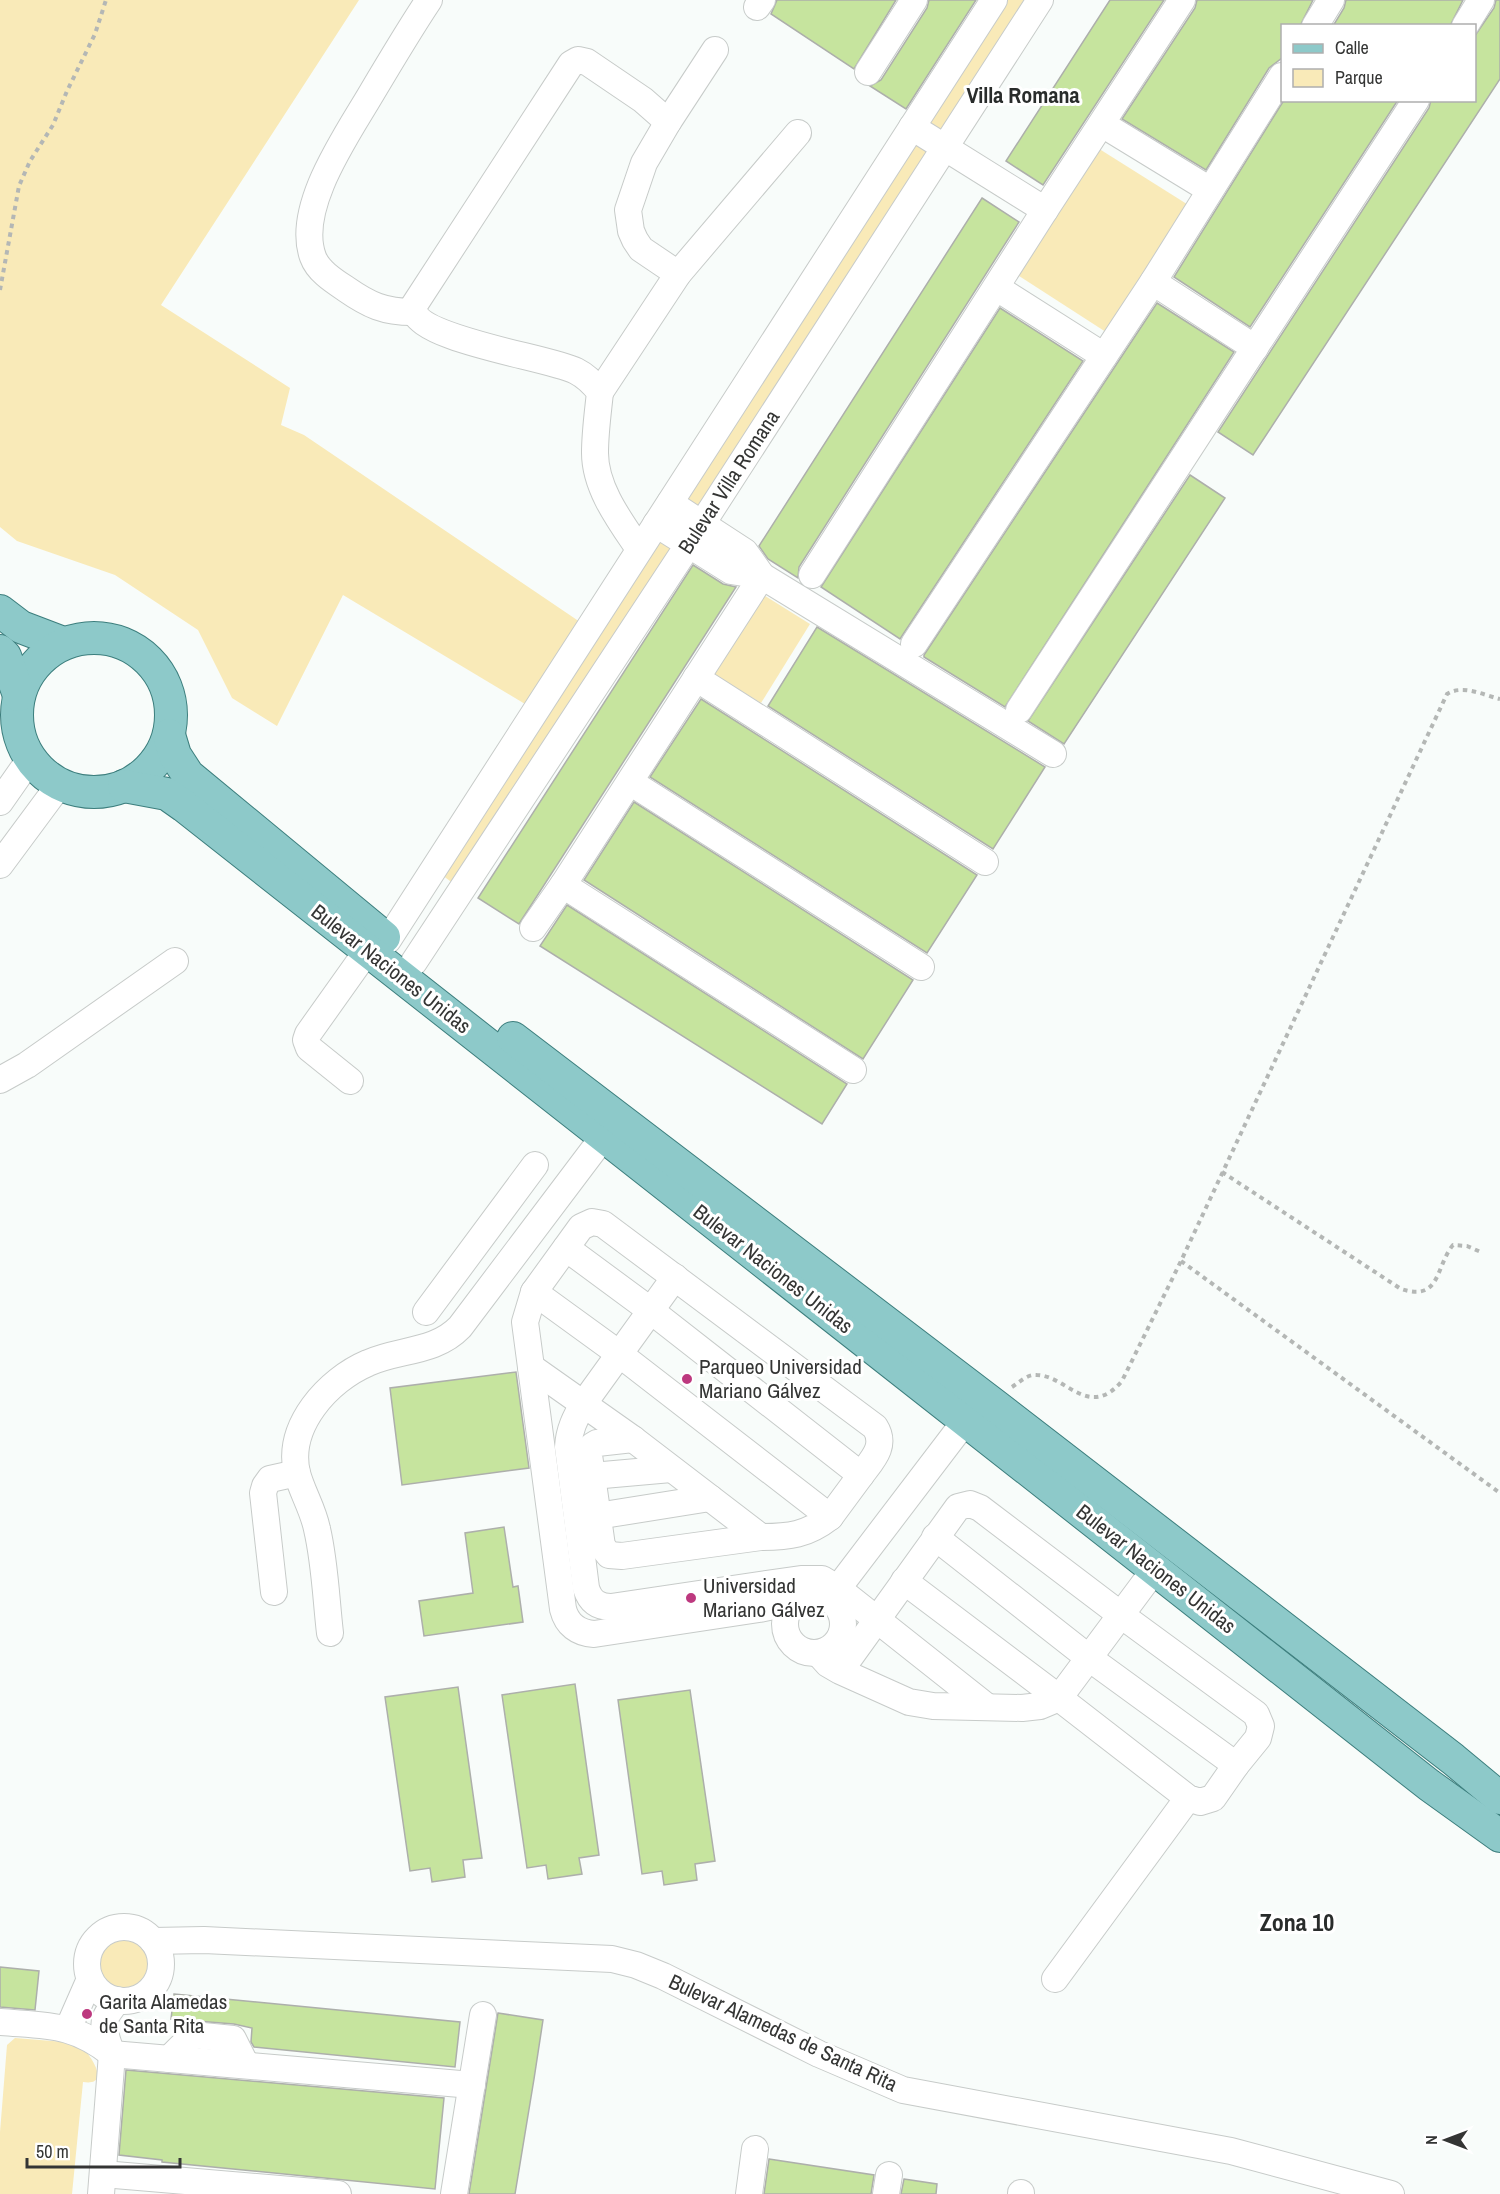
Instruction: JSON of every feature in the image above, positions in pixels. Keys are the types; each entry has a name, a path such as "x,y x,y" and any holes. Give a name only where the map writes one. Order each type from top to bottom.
{"main road":[{"path":"0,611 21,627 63,644"},
{"path":"96,637 114,639 130,645 156,668 168,692 171,717 169,735 162,751 140,777 124,786 98,792 79,791 60,784 49,778 30,759 19,734 17,708 25,678 48,652 63,644 80,638 96,637"},
{"path":"0,651 5,656 19,695"},
{"name":"Bulevar Naciones Unidas","path":"169,735 175,755 188,775 377,945 604,1136 1429,1785 1486,1820 1500,1836"},
{"name":"Bulevar Naciones Unidas","path":"124,786 167,794 377,945 414,962 997,1407 1453,1759 1500,1798"},
{"path":"1429,1785 1441,1785 1448,1782 1452,1774 1453,1759"}],"street":[{"path":"413,312 384,310 360,299 316,265 309,239 315,202 333,159 408,31 429,0"},
{"path":"868,72 914,0"},
{"name":"Bulevar Villa Romana","path":"350,1081 309,1048 306,1040 308,1034 377,945 663,513 994,0"},
{"name":"Bulevar Villa Romana","path":"414,962 696,533 1040,0"},
{"path":"812,575 1182,0"},
{"path":"1316,24 1331,0"},
{"path":"1466,24 1482,0"},
{"path":"678,274 641,249 635,240 628,221 630,200 641,172 668,122 715,50"},
{"path":"600,392 585,376 575,370 447,334 419,320 413,312 414,302 571,64 578,60 587,62 644,100 668,122"},
{"path":"914,644 1153,282 1281,78"},
{"path":"1019,710 1415,102"},
{"path":"1102,124 1210,190"},
{"path":"912,127 1045,210"},
{"path":"639,549 616,515 601,484 597,469 595,455 600,392 678,274 798,133"},
{"path":"1153,282 1255,348"},
{"path":"997,288 1104,356"},
{"path":"663,513 696,533 731,571 762,576 1053,754"},
{"path":"532,928 563,885 762,576"},
{"path":"696,678 985,862"},
{"path":"0,802 30,759"},
{"path":"630,782 921,968"},
{"path":"0,866 60,784"},
{"path":"563,885 853,1070"},
{"path":"0,1080 27,1065 176,961"},
{"path":"330,1633 318,1532 311,1506 297,1473 296,1453 302,1428 316,1402 344,1376 369,1362 435,1344 450,1337 480,1301 604,1136"},
{"path":"426,1312 535,1164"},
{"path":"633,1439 601,1442 592,1446 589,1455 602,1546 609,1555 615,1557 800,1534 816,1528 830,1517 880,1447 879,1433 875,1427 603,1224 586,1223 534,1292 525,1322 563,1609 568,1622 573,1627 594,1634 759,1609 797,1601 829,1589 960,1416"},
{"path":"566,1248 650,1310 861,1475"},
{"path":"675,1277 584,1403 569,1433 568,1447 586,1588 591,1599 606,1607 801,1580 829,1589 877,1619 986,1706"},
{"path":"449,1280 480,1301"},
{"path":"534,1292 618,1353 830,1517"},
{"path":"531,1367 633,1439 761,1538"},
{"path":"592,1476 671,1469"},
{"path":"274,1592 263,1493 270,1479 297,1473"},
{"path":"597,1516 710,1498"},
{"path":"840,1671 935,1537 958,1507 970,1504 980,1508 1256,1714 1261,1726 1258,1738 1213,1798 1200,1802 1188,1798 904,1581"},
{"path":"935,1537 1089,1658 1236,1765"},
{"path":"819,1653 828,1664 840,1671 909,1702 933,1706 1040,1706 1059,1698 1155,1569"},
{"path":"797,1601 786,1617 785,1627 788,1636 800,1650 819,1653 835,1645 843,1628 843,1618 829,1589"},
{"path":"1055,1979 1188,1798"},
{"path":"122,1926 134,1927 145,1933 157,1953 154,1985 138,1998 117,2000 106,1996 90,1979 87,1968 92,1944 110,1929 122,1926"},
{"name":"Bulevar Alamedas de Santa Rita","path":"157,1953 204,1941 612,1959 636,1965 663,1976 829,2058 903,2090 1231,2151 1391,2194"},
{"path":"68,2029 90,1979"},
{"path":"117,2000 105,2022 105,2034 112,2054 102,2184 338,2194"},
{"path":"454,2194 483,2014"},
{"path":"0,2022 68,2029 87,2036 112,2054 472,2085"},
{"path":"749,2194 755,2150"}],"path":[{"path":"0,290 19,186 30,161 53,125 95,34 106,0"},
{"path":"997,1407 1013,1387 1025,1377 1036,1375 1049,1378 1083,1396 1103,1396 1115,1389 1122,1381 1181,1261 1447,694 1464,689 1500,699"},
{"path":"1222,1172 1401,1290 1422,1292 1431,1287 1453,1245 1467,1246 1483,1253"},
{"path":"1181,1261 1500,1493"}],"green space":[{"path":"0,0 359,0 161,305 290,388 281,425 304,435 583,624 530,707 343,595 277,726 232,698 198,630 115,575 17,541 0,527"},
{"path":"994,0 1040,0 462,890 434,869"},
{"path":"1093,145 1190,206 1109,334 1013,272"},
{"path":"762,594 810,624 761,703 712,673"},
{"path":"124,1935 135,1937 144,1943 150,1952 152,1963 150,1974 144,1983 135,1989 124,1991 113,1989 104,1983 98,1974 96,1963 98,1952 104,1943 113,1937"},
{"path":"15,2038 77,2043 96,2067 97,2079 92,2082 83,2082 72,2194 0,2194 0,2132 7,2045"}],"building":[{"path":"777,0 896,0 854,69 771,14"},
{"path":"929,0 976,0 906,109 870,86 881,80 927,8"},
{"path":"1110,0 1164,0 1043,185 1006,161"},
{"path":"1197,0 1313,0 1301,24 1281,24 1281,59 1269,68 1206,170 1122,119 1195,8"},
{"path":"1346,0 1463,0 1451,24 1334,24"},
{"path":"1496,0 1500,0 1500,79 1253,455 1218,432 1429,108 1430,102 1476,102 1476,34 1494,8"},
{"path":"1283,102 1397,102 1250,327 1174,277"},
{"path":"982,198 1019,222 799,567 798,578 768,559 759,546"},
{"path":"1157,303 1234,352 1005,707 924,655"},
{"path":"1000,308 1083,361 900,639 821,587"},
{"path":"1190,475 1225,498 1064,744 1028,721"},
{"path":"693,565 723,584 736,587 519,924 478,898"},
{"path":"817,627 1045,767 993,849 768,706"},
{"path":"701,699 977,875 927,953 650,777"},
{"path":"634,802 913,980 863,1059 584,880"},
{"path":"567,905 847,1084 822,1124 540,946"},
{"path":"516,1372 529,1468 402,1485 390,1388"},
{"path":"504,1527 513,1587 518,1586 523,1622 424,1636 419,1601 473,1593 465,1533"},
{"path":"575,1684 599,1855 579,1858 582,1874 548,1879 546,1865 527,1868 502,1695"},
{"path":"458,1687 482,1858 463,1860 465,1877 432,1882 430,1868 410,1871 385,1697"},
{"path":"690,1690 715,1861 695,1864 697,1880 664,1885 662,1871 642,1874 618,1700"},
{"path":"0,1967 39,1971 35,2010 0,2007"},
{"path":"174,1994 460,2022 455,2067 254,2047 251,2042 252,2028 234,2024 171,2019"},
{"path":"498,2013 543,2020 534,2079 515,2194 469,2194"},
{"path":"126,2070 444,2098 435,2189 162,2162 162,2160 119,2155"},
{"path":"769,2159 874,2175 871,2194 764,2194"},
{"path":"904,2179 937,2184 936,2194 901,2194"}],"place":[{"name":"Parqueo Universidad Mariano Gálvez","path":"687,1379"},
{"name":"Universidad Mariano Gálvez","path":"691,1598"},
{"name":"Garita Alamedas de Santa Rita","path":"87,2014"}],"district":[{"name":"Villa Romana","path":"1023,95"},
{"name":"Zona 10","path":"1297,1923"}]}
